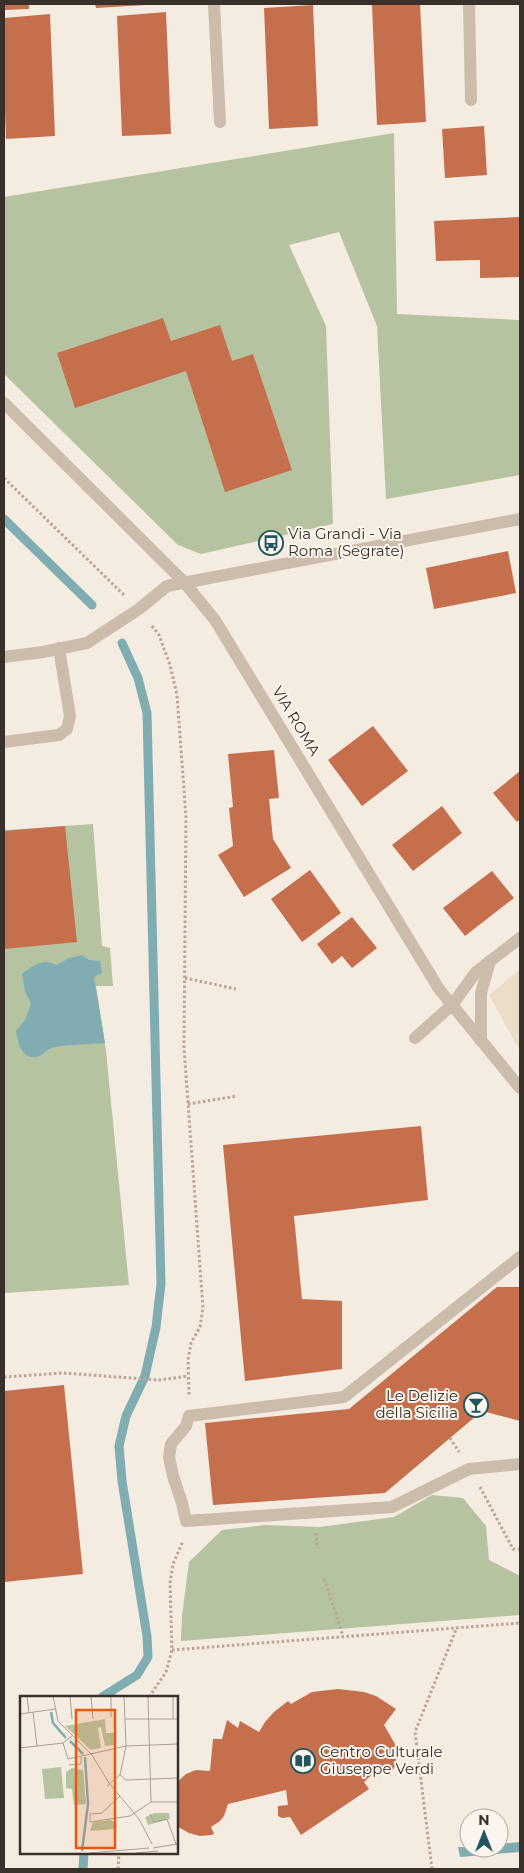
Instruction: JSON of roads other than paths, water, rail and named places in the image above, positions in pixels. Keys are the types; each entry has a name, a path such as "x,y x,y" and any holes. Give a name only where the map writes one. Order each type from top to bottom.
{"street":[{"path":"214,4 220,122"},
{"path":"469,4 471,100"},
{"name":"VIA ROMA","path":"4,403 184,582 215,620 439,989 520,1088"},
{"path":"4,657 87,643 139,609 167,586 520,520"},
{"path":"4,742 59,735 67,729 70,716 59,648"},
{"path":"415,1038 452,1005 468,981 520,938"},
{"path":"482,1041 481,994 490,961"},
{"path":"520,1257 344,1396 189,1416 186,1426 170,1444 169,1457 172,1476 182,1503 186,1521 392,1507 469,1469 520,1464"}],"water":[{"path":"82,955 89,960 100,961 102,973 94,977 105,1043 55,1047 37,1057 27,1056 20,1047 16,1031 25,1020 31,1004 25,991 22,974 43,962 57,965 69,958"},
{"path":"520,1842 520,1852 509,1853 509,1843"}],"waterway":[{"path":"4,519 92,605"},
{"path":"104,1696 137,1675 148,1657 147,1636 122,1481 119,1446 126,1416 145,1376 156,1327 161,1284 147,713 138,678 122,643"},
{"path":"83,1869 84,1853"}],"place":[{"name":"Via Grandi - Via Roma (Segrate)","path":"271,543"},
{"name":"Le Delizie della Sicilia","path":"476,1405"},
{"name":"Centro Culturale Giuseppe Verdi","path":"303,1761"}]}
